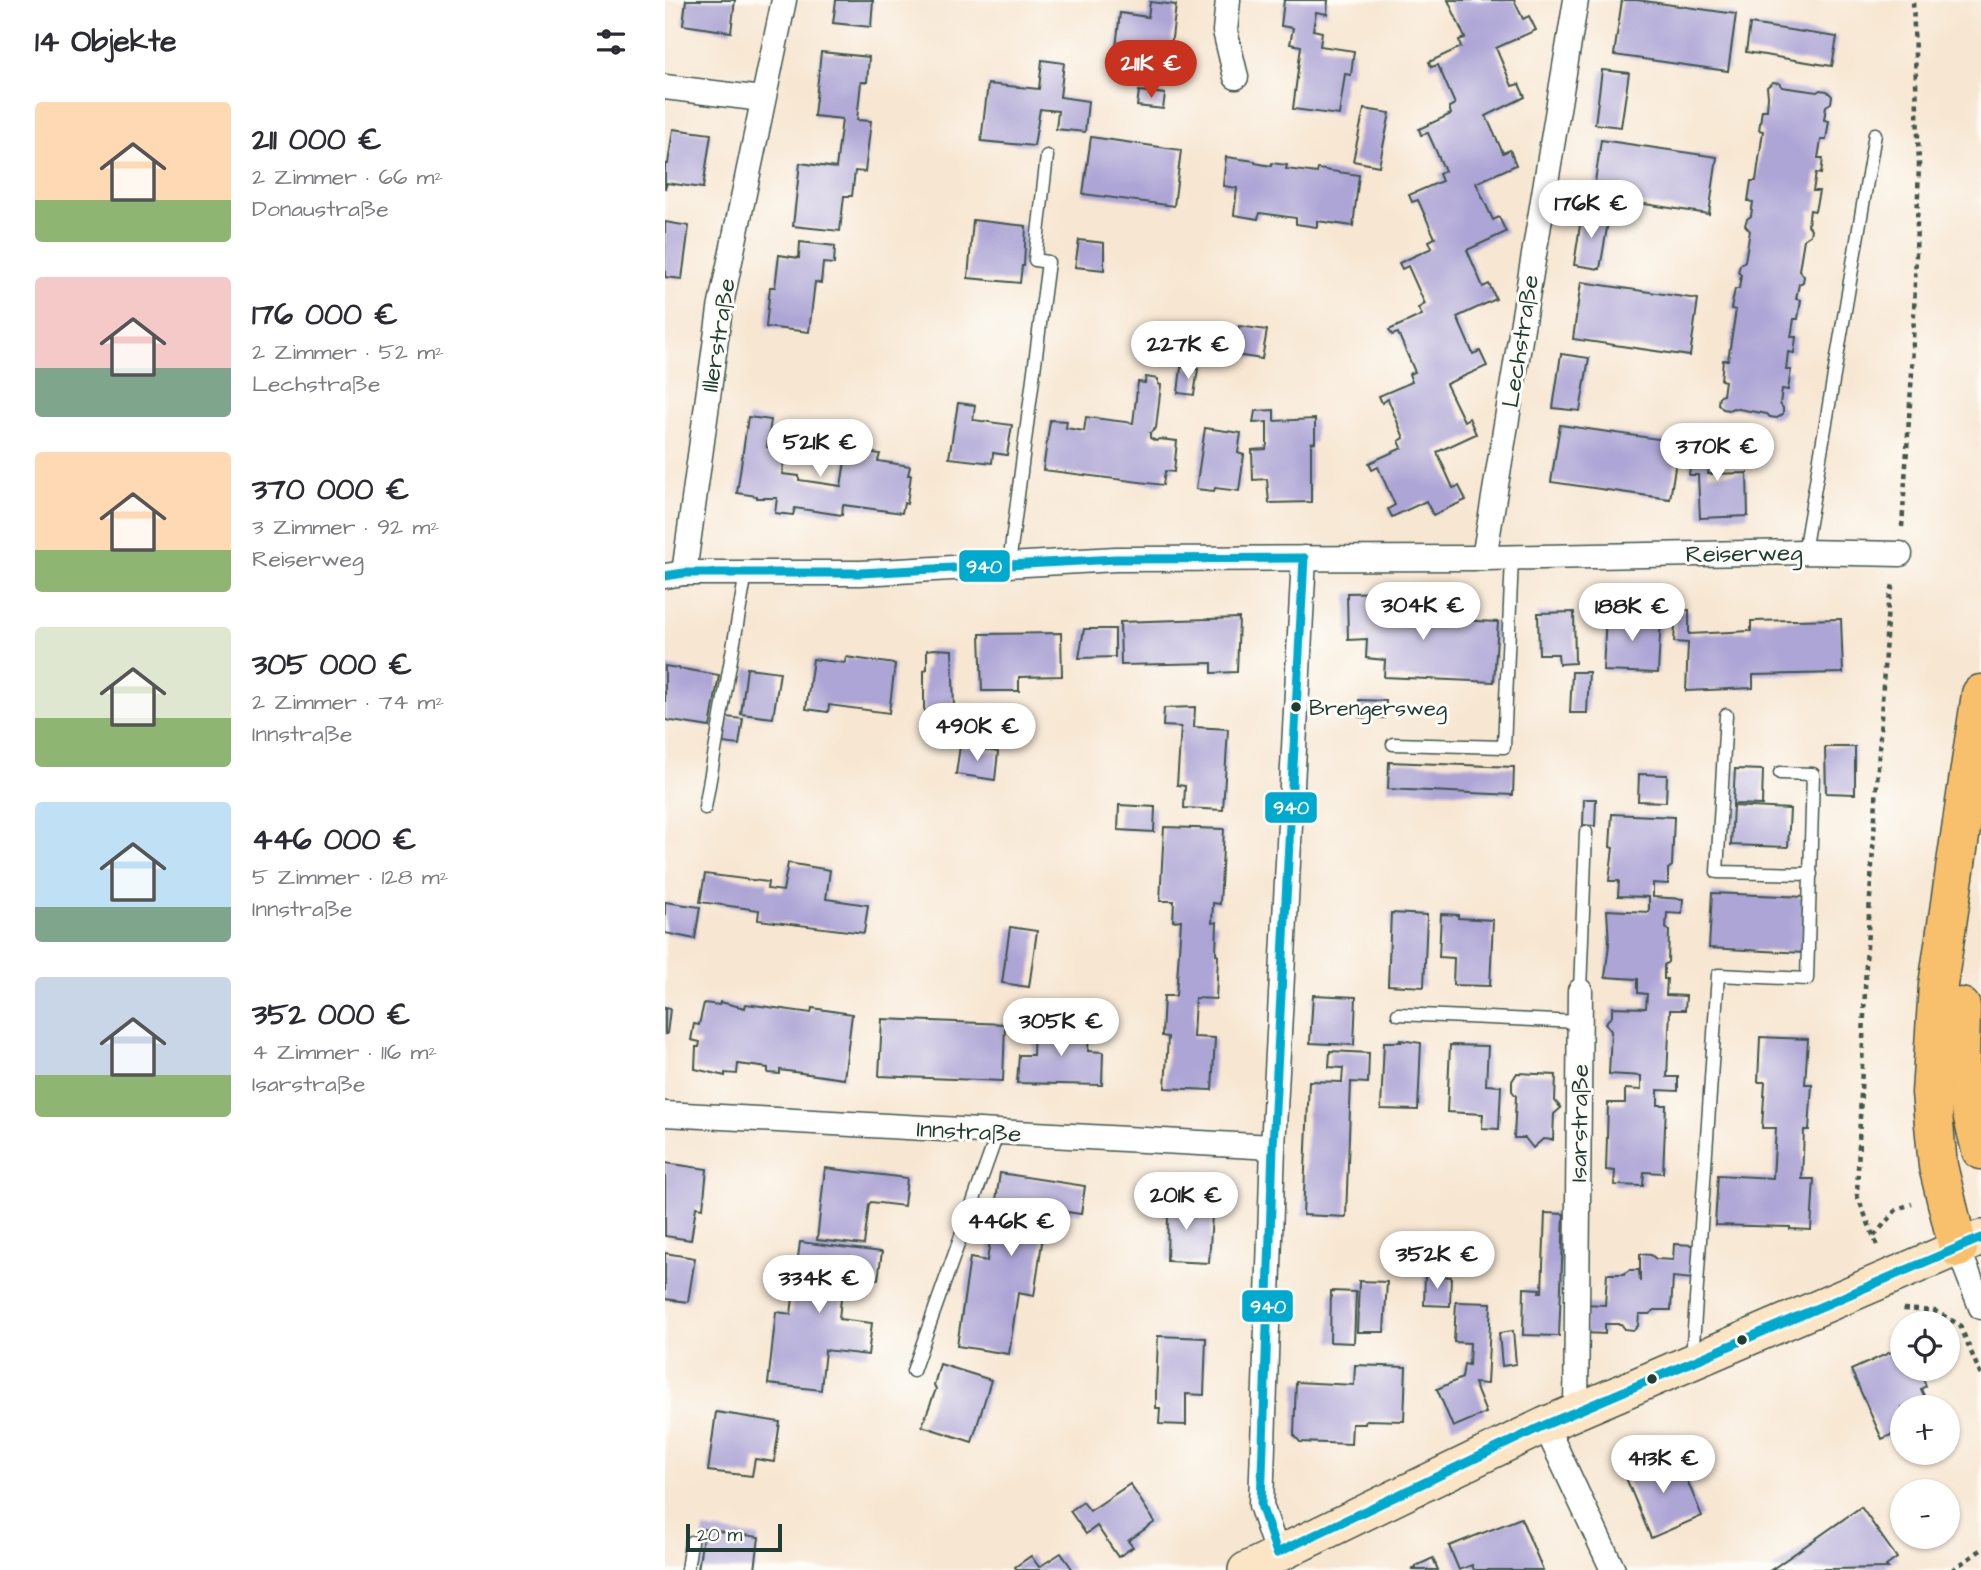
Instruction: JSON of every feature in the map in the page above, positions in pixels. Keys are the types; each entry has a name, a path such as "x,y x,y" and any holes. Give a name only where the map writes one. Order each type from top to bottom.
{"highway":[{"path":"1969,1243 1938,1167 1931,1093 1938,985 1981,694"},
{"path":"1981,862 1961,989 1960,1065 1974,1100 1981,1150"}],"main road":[{"path":"1247,1570 1277,1553 1561,1420 1969,1243"}],"street":[{"name":"Illerstraße","path":"674,575 720,309 783,0"},
{"path":"1228,0 1225,32 1236,77"},
{"name":"Lechstraße","path":"1484,558 1576,0"},
{"path":"665,86 762,99"},
{"name":"Reiserweg","path":"674,575 861,573 1116,559 1512,558 1804,552 1900,554"},
{"path":"1277,1553 1261,1505 1273,1147 1304,558"},
{"name":"Isarstraße","path":"1561,1420 1580,991"},
{"name":"Innstraße","path":"665,1114 1273,1147"},
{"path":"1969,1243 1981,1307"},
{"path":"1561,1420 1612,1570"}],"lane":[{"path":"1804,552 1875,134"},
{"path":"1009,565 1048,262 1035,260 1047,156"},
{"path":"1393,744 1504,747 1512,558"},
{"path":"705,808 746,573"},
{"path":"1726,715 1717,872 1811,874"},
{"path":"1692,1363 1718,975 1807,979 1814,774 1780,773"},
{"name":"Isarstraße","path":"1580,991 1586,832"},
{"path":"1398,1014 1580,1022"},
{"path":"913,1371 998,1132"},
{"path":"687,1570 691,1542"}],"path":[{"path":"1913,0 1919,164 1912,372 1900,554 1888,604 1866,963 1857,1195 1903,1310 1935,1311 1960,1325 1981,1376"},
{"path":"1952,1570 1981,1550"}],"building":[{"path":"686,0 735,0 731,32 683,25"},
{"path":"836,0 873,0 871,27 833,23"},
{"path":"1284,0 1328,0 1327,14 1316,12 1313,30 1322,32 1320,46 1354,51 1351,75 1345,74 1339,115 1293,109 1301,46 1290,44 1293,28 1281,26"},
{"path":"1448,0 1514,0 1523,19 1529,16 1536,30 1496,48 1512,86 1519,84 1525,97 1486,116 1503,153 1510,150 1516,165 1476,183 1493,220 1499,217 1506,232 1467,250 1483,287 1489,284 1496,299 1457,317 1473,354 1480,351 1487,366 1446,384 1464,421 1469,418 1476,434 1437,452 1453,488 1459,486 1466,500 1433,515 1426,501 1392,517 1388,509 1395,505 1378,467 1372,470 1369,463 1402,448 1399,441 1404,438 1388,399 1382,403 1379,396 1412,382 1409,374 1415,372 1398,333 1392,335 1389,330 1422,315 1418,308 1425,304 1408,266 1402,269 1399,263 1432,248 1429,241 1435,238 1418,200 1412,202 1409,195 1442,181 1439,174 1445,171 1428,133 1421,135 1419,129 1451,114 1449,107 1455,104 1438,65 1431,67 1429,62 1461,47 1459,40 1465,38"},
{"path":"1622,0 1736,14 1728,71 1614,55"},
{"path":"1150,2 1176,5 1167,79 1146,76 1147,70 1114,65 1120,13 1148,17"},
{"path":"1750,24 1837,37 1832,66 1746,52"},
{"path":"821,52 869,57 867,82 861,82 857,120 871,121 865,172 855,171 852,196 844,196 840,231 793,226 800,163 836,168 842,119 814,116"},
{"path":"1042,60 1064,63 1060,97 1088,101 1085,132 1056,129 1058,111 1040,109 1034,146 981,141 988,84 1039,89"},
{"path":"1602,70 1629,73 1621,127 1595,124"},
{"path":"1773,82 1782,87 1827,91 1832,96 1831,103 1826,106 1824,120 1829,121 1826,140 1821,140 1818,158 1823,158 1821,174 1816,173 1813,191 1819,191 1815,211 1810,210 1810,235 1804,239 1799,270 1804,276 1803,282 1799,284 1796,299 1801,300 1791,337 1796,337 1794,353 1788,352 1786,370 1791,370 1788,390 1782,389 1780,404 1783,414 1777,418 1733,408 1723,409 1718,404 1719,397 1723,395 1725,381 1721,380 1723,360 1728,360 1736,310 1731,309 1735,289 1739,289 1741,275 1738,272 1745,261 1750,231 1745,225 1751,216 1753,202 1748,201 1751,181 1756,181 1763,131 1759,130 1762,110 1767,110 1767,87"},
{"path":"1139,91 1165,94 1163,109 1137,106"},
{"path":"1364,109 1390,113 1379,166 1353,161"},
{"path":"673,129 711,134 703,188 667,183 665,189 665,164 668,164"},
{"path":"1091,137 1181,150 1174,206 1083,194"},
{"path":"1601,140 1717,157 1709,214 1593,196"},
{"path":"1226,157 1271,166 1272,163 1287,165 1286,169 1317,173 1318,169 1359,175 1353,226 1317,221 1317,227 1296,224 1296,218 1260,213 1258,219 1234,215 1237,188 1223,186"},
{"path":"1582,212 1609,216 1600,269 1574,265"},
{"path":"973,220 1026,226 1024,266 1020,283 968,278"},
{"path":"665,222 689,226 682,279 665,277"},
{"path":"1079,240 1104,243 1104,270 1075,267"},
{"path":"800,242 835,246 834,264 823,263 821,283 815,282 809,332 766,327 770,287 775,287 779,255 799,258"},
{"path":"1581,282 1698,299 1690,356 1573,339"},
{"path":"1239,326 1267,330 1262,359 1235,355"},
{"path":"1561,354 1589,358 1580,411 1553,408"},
{"path":"1181,367 1198,369 1194,395 1178,393"},
{"path":"1146,377 1158,379 1158,384 1161,385 1156,428 1150,433 1150,438 1156,441 1177,441 1174,472 1165,471 1163,485 1043,470 1050,420 1067,421 1066,428 1084,431 1086,417 1133,423 1138,382 1145,383"},
{"path":"958,403 975,405 973,420 1012,425 1007,455 993,453 992,463 949,458"},
{"path":"1274,410 1274,421 1315,419 1315,442 1311,443 1311,502 1269,503 1267,479 1253,480 1252,450 1266,449 1267,444 1267,422 1253,423 1255,411"},
{"path":"748,417 771,420 767,447 785,450 782,474 799,476 799,480 841,486 847,449 880,454 878,461 910,466 907,504 904,503 902,513 843,505 842,515 795,508 793,515 775,513 777,498 757,498 737,493"},
{"path":"1560,425 1679,442 1670,499 1551,482"},
{"path":"1205,428 1241,433 1238,453 1244,455 1239,491 1196,489"},
{"path":"1695,429 1713,432 1708,474 1747,473 1748,516 1700,518 1698,475 1689,475"},
{"path":"1389,592 1386,617 1498,622 1494,682 1384,677 1385,660 1366,658 1367,639 1348,640 1347,593"},
{"path":"1676,610 1689,610 1689,634 1751,631 1751,621 1841,619 1843,673 1753,675 1753,688 1686,691 1688,643 1674,642"},
{"path":"1574,612 1575,663 1559,664 1558,654 1539,654 1538,613"},
{"path":"1606,614 1661,616 1658,673 1603,671"},
{"path":"1239,618 1237,672 1212,673 1212,663 1121,665 1120,622"},
{"path":"1084,629 1115,629 1115,657 1079,658"},
{"path":"1061,633 1062,676 1019,677 1019,691 982,691 980,634"},
{"path":"927,650 952,650 954,708 950,723 929,723 924,708"},
{"path":"846,657 895,664 889,713 829,705 828,712 806,709 813,659 845,663"},
{"path":"665,666 719,675 710,727 665,720"},
{"path":"747,668 780,672 773,718 741,714"},
{"path":"1572,672 1589,672 1587,713 1570,713"},
{"path":"1359,700 1386,701 1385,718 1359,717"},
{"path":"1195,707 1194,727 1228,729 1223,810 1184,808 1185,786 1177,785 1181,727 1163,726 1164,708"},
{"path":"727,717 743,719 739,745 723,743"},
{"path":"960,746 998,752 995,780 956,774"},
{"path":"1825,747 1855,747 1855,794 1826,793"},
{"path":"1389,762 1514,767 1513,795 1388,789"},
{"path":"1735,769 1763,770 1762,805 1733,804"},
{"path":"1639,774 1667,775 1666,802 1638,801"},
{"path":"1584,799 1596,799 1595,826 1583,825"},
{"path":"1119,805 1155,807 1154,832 1118,830"},
{"path":"1733,806 1790,809 1788,847 1731,845"},
{"path":"1612,814 1674,817 1672,866 1668,869 1668,884 1653,883 1653,897 1683,899 1682,914 1667,913 1668,962 1664,965 1666,995 1686,996 1685,1010 1670,1010 1667,1077 1678,1077 1678,1091 1658,1090 1658,1105 1666,1105 1663,1173 1644,1172 1643,1186 1614,1185 1615,1171 1606,1170 1608,1103 1625,1103 1625,1089 1641,1090 1641,1076 1609,1074 1611,1031 1605,1023 1612,1016 1612,1007 1646,1008 1647,994 1638,993 1638,979 1605,977 1609,944 1607,910 1649,912 1649,897 1618,896 1619,881 1609,881 1613,848 1610,847"},
{"path":"1164,827 1224,829 1220,904 1213,903 1212,923 1217,922 1216,999 1195,998 1193,1037 1215,1038 1212,1090 1165,1088 1168,1037 1162,1036 1164,996 1176,996 1181,920 1173,921 1174,901 1160,901"},
{"path":"788,863 830,870 826,899 868,905 864,933 758,920 759,910 700,902 705,874 768,882 767,889 783,891"},
{"path":"1712,893 1806,897 1804,953 1709,948"},
{"path":"665,902 700,907 695,939 665,933"},
{"path":"1391,913 1427,915 1424,987 1388,985"},
{"path":"1441,914 1493,920 1490,986 1453,985 1454,958 1439,957"},
{"path":"1010,927 1037,931 1029,987 1002,983"},
{"path":"1313,995 1356,997 1354,1045 1310,1043"},
{"path":"720,1002 745,1008 746,1004 811,1013 812,1008 852,1014 844,1079 780,1070 780,1074 768,1073 768,1068 738,1064 737,1074 725,1073 725,1076 695,1069 696,1047 699,1047 700,1042 691,1040 694,1024 699,1025 704,1003 719,1005"},
{"path":"665,1008 670,1009 667,1034 665,1034"},
{"path":"882,1019 1005,1024 1003,1081 879,1076"},
{"path":"1034,1026 1089,1028 1088,1051 1103,1052 1102,1085 1017,1083 1019,1055 1033,1055"},
{"path":"1760,1037 1808,1039 1805,1084 1812,1084 1809,1130 1804,1130 1802,1179 1814,1179 1811,1230 1715,1225 1718,1175 1773,1178 1776,1128 1762,1128 1765,1082 1758,1082"},
{"path":"1400,1040 1421,1043 1418,1110 1381,1109 1384,1042 1401,1042"},
{"path":"1450,1045 1488,1046 1486,1085 1501,1086 1499,1129 1482,1128 1483,1114 1447,1112"},
{"path":"1330,1051 1369,1053 1368,1083 1351,1082 1346,1217 1303,1215 1309,1081 1342,1082 1343,1068 1329,1067"},
{"path":"1517,1073 1556,1075 1555,1101 1561,1108 1554,1114 1553,1140 1543,1139 1533,1148 1525,1138 1514,1138 1516,1096 1512,1091 1512,1081"},
{"path":"665,1163 707,1169 703,1208 696,1207 691,1240 665,1236"},
{"path":"825,1168 907,1178 904,1206 871,1202 864,1245 817,1240"},
{"path":"1000,1173 1085,1186 1081,1214 1047,1209 1034,1296 1018,1293 1009,1354 957,1346 970,1258 987,1261"},
{"path":"1159,1198 1187,1199 1187,1214 1212,1215 1209,1263 1167,1261 1168,1215 1158,1214"},
{"path":"1545,1213 1564,1214 1559,1336 1523,1335 1524,1288 1540,1289 1539,1292 1542,1292"},
{"path":"800,1242 882,1252 878,1279 843,1278 839,1319 872,1323 868,1355 825,1350 821,1390 768,1384 776,1312 791,1314"},
{"path":"1674,1244 1694,1245 1693,1279 1673,1277 1671,1310 1639,1314 1638,1326 1634,1330 1625,1329 1621,1324 1605,1324 1605,1334 1585,1333 1585,1304 1605,1305 1607,1274 1624,1274 1629,1270 1639,1270 1640,1282 1640,1254 1673,1260"},
{"path":"665,1253 695,1258 688,1302 665,1299"},
{"path":"1425,1275 1451,1277 1450,1306 1424,1305"},
{"path":"1359,1281 1387,1282 1384,1332 1357,1332"},
{"path":"1331,1291 1356,1292 1354,1343 1330,1342"},
{"path":"1456,1302 1491,1303 1487,1384 1474,1383 1486,1413 1453,1427 1437,1389 1462,1378 1464,1364 1469,1365 1470,1343 1454,1342"},
{"path":"1513,1331 1516,1364 1502,1366 1499,1333"},
{"path":"1158,1336 1206,1338 1204,1395 1186,1394 1186,1425 1159,1424 1160,1408 1156,1408"},
{"path":"1890,1352 1890,1381 1924,1381 1926,1386 1921,1389 1924,1395 1890,1395 1890,1435 1882,1439 1851,1370"},
{"path":"940,1364 991,1380 972,1442 922,1426 936,1389 934,1385"},
{"path":"1355,1365 1406,1367 1404,1421 1366,1420 1365,1424 1352,1424 1351,1444 1300,1442 1294,1435 1296,1382 1354,1385"},
{"path":"716,1412 780,1422 774,1462 755,1459 752,1476 708,1471"},
{"path":"1675,1451 1702,1516 1651,1538 1624,1473"},
{"path":"1130,1484 1155,1522 1128,1541 1133,1547 1118,1557 1097,1526 1086,1534 1070,1511 1083,1502 1090,1511"},
{"path":"1861,1507 1897,1558 1886,1566 1888,1568 1771,1570"},
{"path":"1521,1518 1543,1570 1474,1570 1472,1565 1459,1570 1449,1546"},
{"path":"704,1529 759,1537 755,1570 698,1570"},
{"path":"1061,1553 1073,1570 1017,1570 1015,1567 1031,1556 1039,1567"},
{"path":"1433,1558 1438,1570 1411,1570 1416,1566"}],"transit line":[{"name":"940","path":"665,576 684,573 861,573 1116,559 1304,558"},
{"name":"940","path":"1277,1553 1261,1505 1273,1147 1304,558"},
{"name":"940","path":"1277,1553 1545,1425 1981,1238"}],"place":[{"name":"Brengersweg","path":"1296,707"}]}
